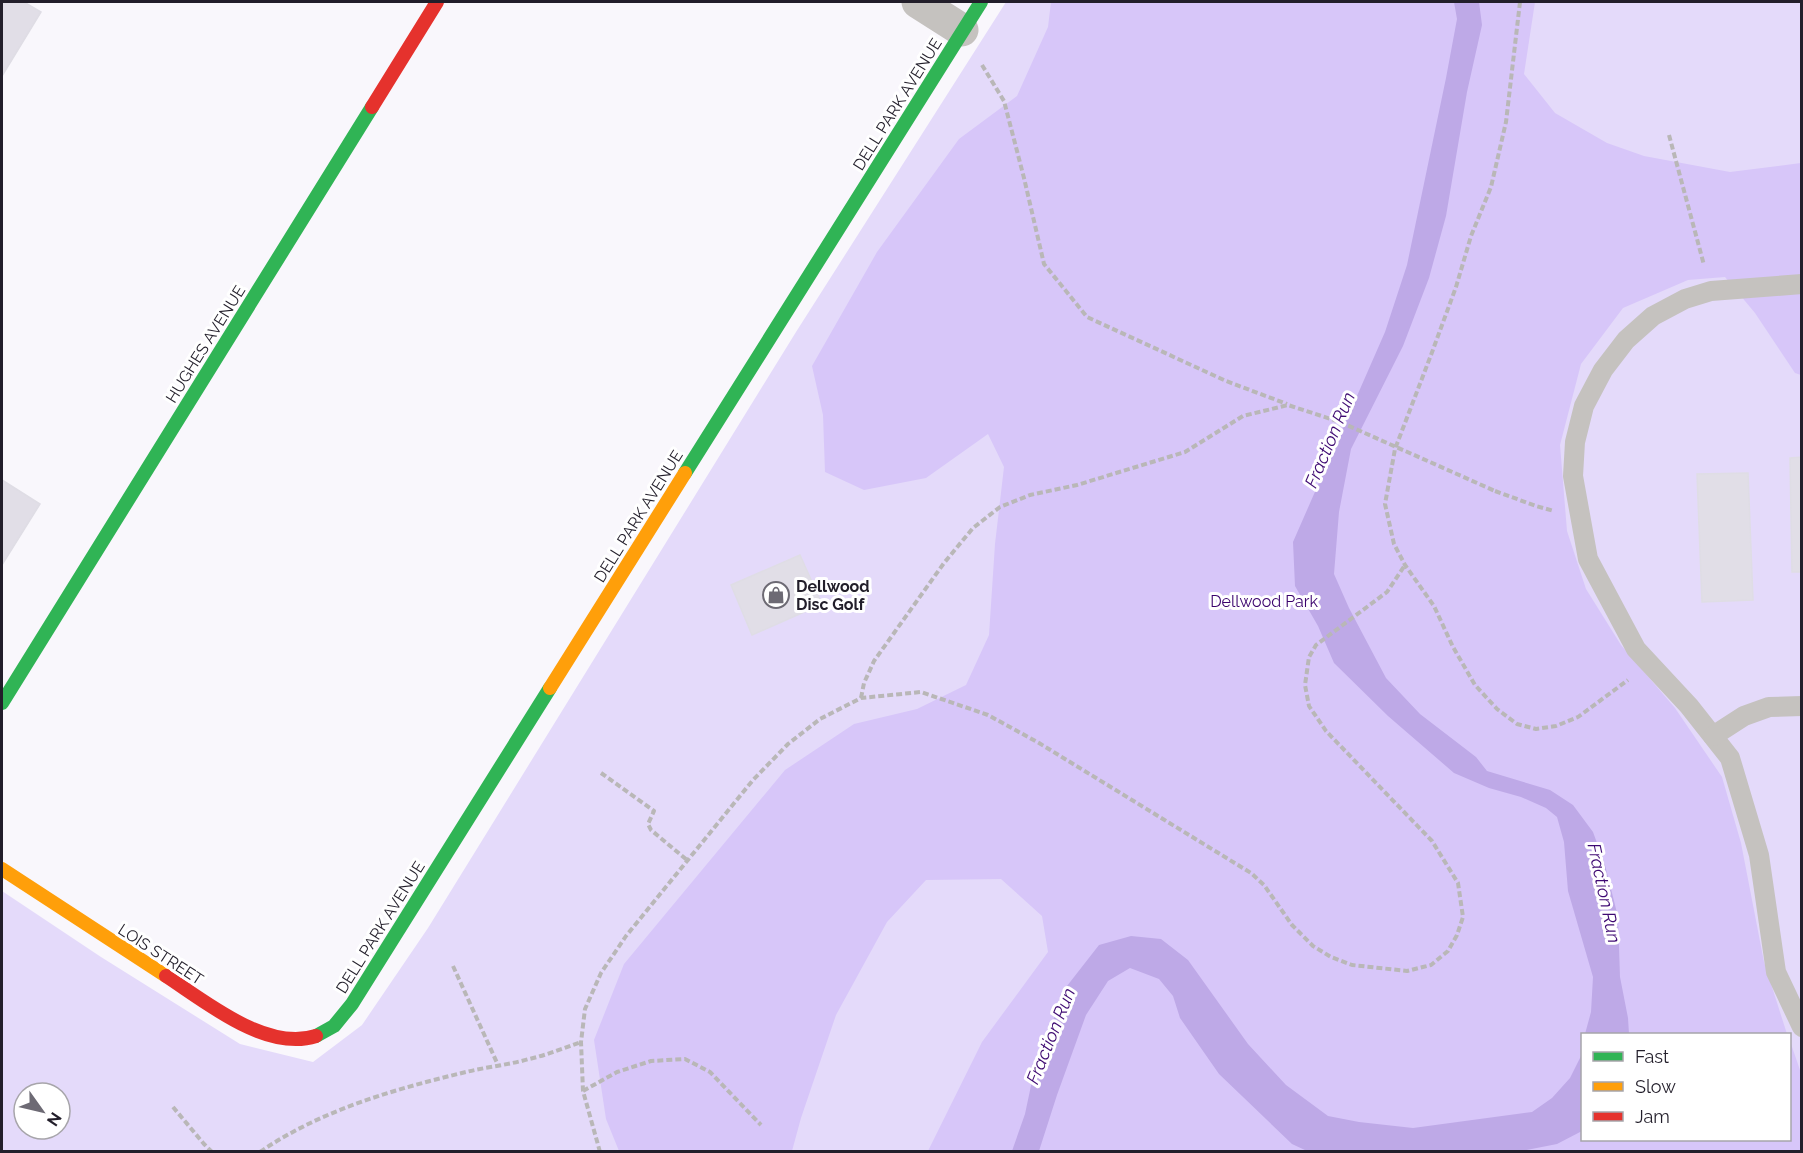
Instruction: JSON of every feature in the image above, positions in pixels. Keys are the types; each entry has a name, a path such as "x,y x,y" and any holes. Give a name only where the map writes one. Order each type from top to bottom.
{"street":[{"name":"HUGHES AVENUE","path":"2,703 437,2"},
{"path":"918,2 962,30"},
{"name":"DELL PARK AVENUE","path":"314,1037 334,1027 352,1004 981,2"},
{"name":"LOIS STREET","path":"2,869 231,1019 254,1030 285,1039 314,1037"}],"lane":[{"path":"1802,284 1711,291 1685,299 1653,316 1626,340 1603,370 1584,406 1575,442 1573,476 1588,559 1636,649 1689,706 1730,758 1759,855 1776,972 1802,1027"},
{"path":"1713,736 1744,716 1769,707 1802,706"}],"path":[{"path":"1520,2 1506,122 1491,187 1471,236 1456,288 1395,449 1384,504 1394,544 1405,565 1434,606 1453,647 1475,685 1497,710 1517,724 1536,729 1556,726 1578,717 1610,695 1648,663"},
{"path":"962,30 1004,101 1044,264 1087,317 1226,381 1340,422 1495,491 1536,506 1580,514"},
{"path":"1669,135 1711,291"},
{"path":"861,698 864,683 874,661 937,572 973,528 1000,507 1030,495 1077,485 1185,452 1243,416 1288,405"},
{"path":"600,1152 584,1091 581,1042 585,1009 601,973 626,936 753,780 788,744 820,719 861,698 921,692 988,715 1039,743 1251,873 1264,885 1293,925 1313,946 1331,957 1352,965 1386,970 1407,971 1431,965 1449,951 1463,917 1458,883 1432,842 1326,731 1309,706 1305,685 1309,657 1316,645 1387,592 1405,565"},
{"path":"601,773 654,811 648,824 651,830 687,860"},
{"path":"453,966 498,1065"},
{"path":"261,1152 286,1134 337,1111 405,1088 530,1059 581,1042"},
{"path":"584,1091 617,1072 651,1061 685,1059 710,1072 761,1125"},
{"path":"173,1107 212,1152"}],"green space":[{"name":"Dellwood Park","path":"1006,2 1801,2 1801,1151 2,1151 2,891 101,957 240,1044 313,1062 362,1025 428,928 796,332"},
{"name":"Dellwood Park","path":"1051,2 1535,2 1524,74 1555,113 1607,143 1644,156 1730,172 1801,163 1801,375 1795,373 1755,313 1725,277 1688,280 1623,308 1581,364 1560,445 1567,531 1586,589 1621,645 1675,708 1722,777 1741,843 1764,962 1787,1033 1581,1033 1581,1141 1791,1141 1791,1044 1801,1073 1801,1151 928,1151 982,1042 1048,952 1042,916 1001,879 926,880 887,922 836,1015 792,1151 619,1151 606,1119 594,1040 624,964 785,770 854,724 917,709 966,685 989,635 995,544 1004,467 988,434 926,478 864,490 825,472 823,415 812,366 877,252 959,139 1017,96 1048,27"}],"water":[{"name":"Fraction Run","path":"1454,2 1479,2 1482,25 1467,92 1446,216 1429,278 1403,346 1351,449 1339,512 1334,574 1386,678 1420,714 1476,757 1487,771 1550,790 1573,805 1593,832 1605,865 1618,917 1620,977 1629,1033 1585,1033 1591,1012 1593,977 1568,891 1564,842 1557,817 1546,808 1521,797 1489,788 1454,773 1388,716 1334,663 1318,626 1295,586 1293,542 1385,332 1407,265 1457,19"},
{"name":"Fraction Run","path":"1131,936 1161,939 1188,960 1248,1044 1286,1085 1328,1116 1413,1128 1532,1112 1552,1098 1570,1078 1581,1056 1581,1132 1557,1144 1521,1151 1307,1151 1292,1144 1219,1074 1180,1018 1173,996 1159,979 1130,968 1108,981 1086,1015 1039,1151 1012,1151 1025,1114 1036,1062 1067,986 1099,945"}],"building":[{"path":"2,2 24,2 41,12 2,76"},
{"path":"1802,457 1802,572 1792,572 1790,458"},
{"path":"1748,473 1753,600 1702,602 1697,474"},
{"path":"2,480 40,504 2,565"},
{"name":"Dellwood Disc Golf","path":"800,555 822,604 752,635 731,585"}],"traffic: fast":[{"path":"685,473 981,2"},
{"path":"2,703 372,107"},
{"path":"316,1036 334,1026 352,1004 550,688"}],"traffic: slow":[{"path":"550,688 685,473"},
{"path":"2,869 166,976"}],"traffic: jam":[{"path":"372,107 437,2"},
{"path":"166,976 218,1011 257,1031 277,1037 297,1039 316,1036"}],"place":[{"name":"Dellwood Disc Golf","path":"776,595"}]}
